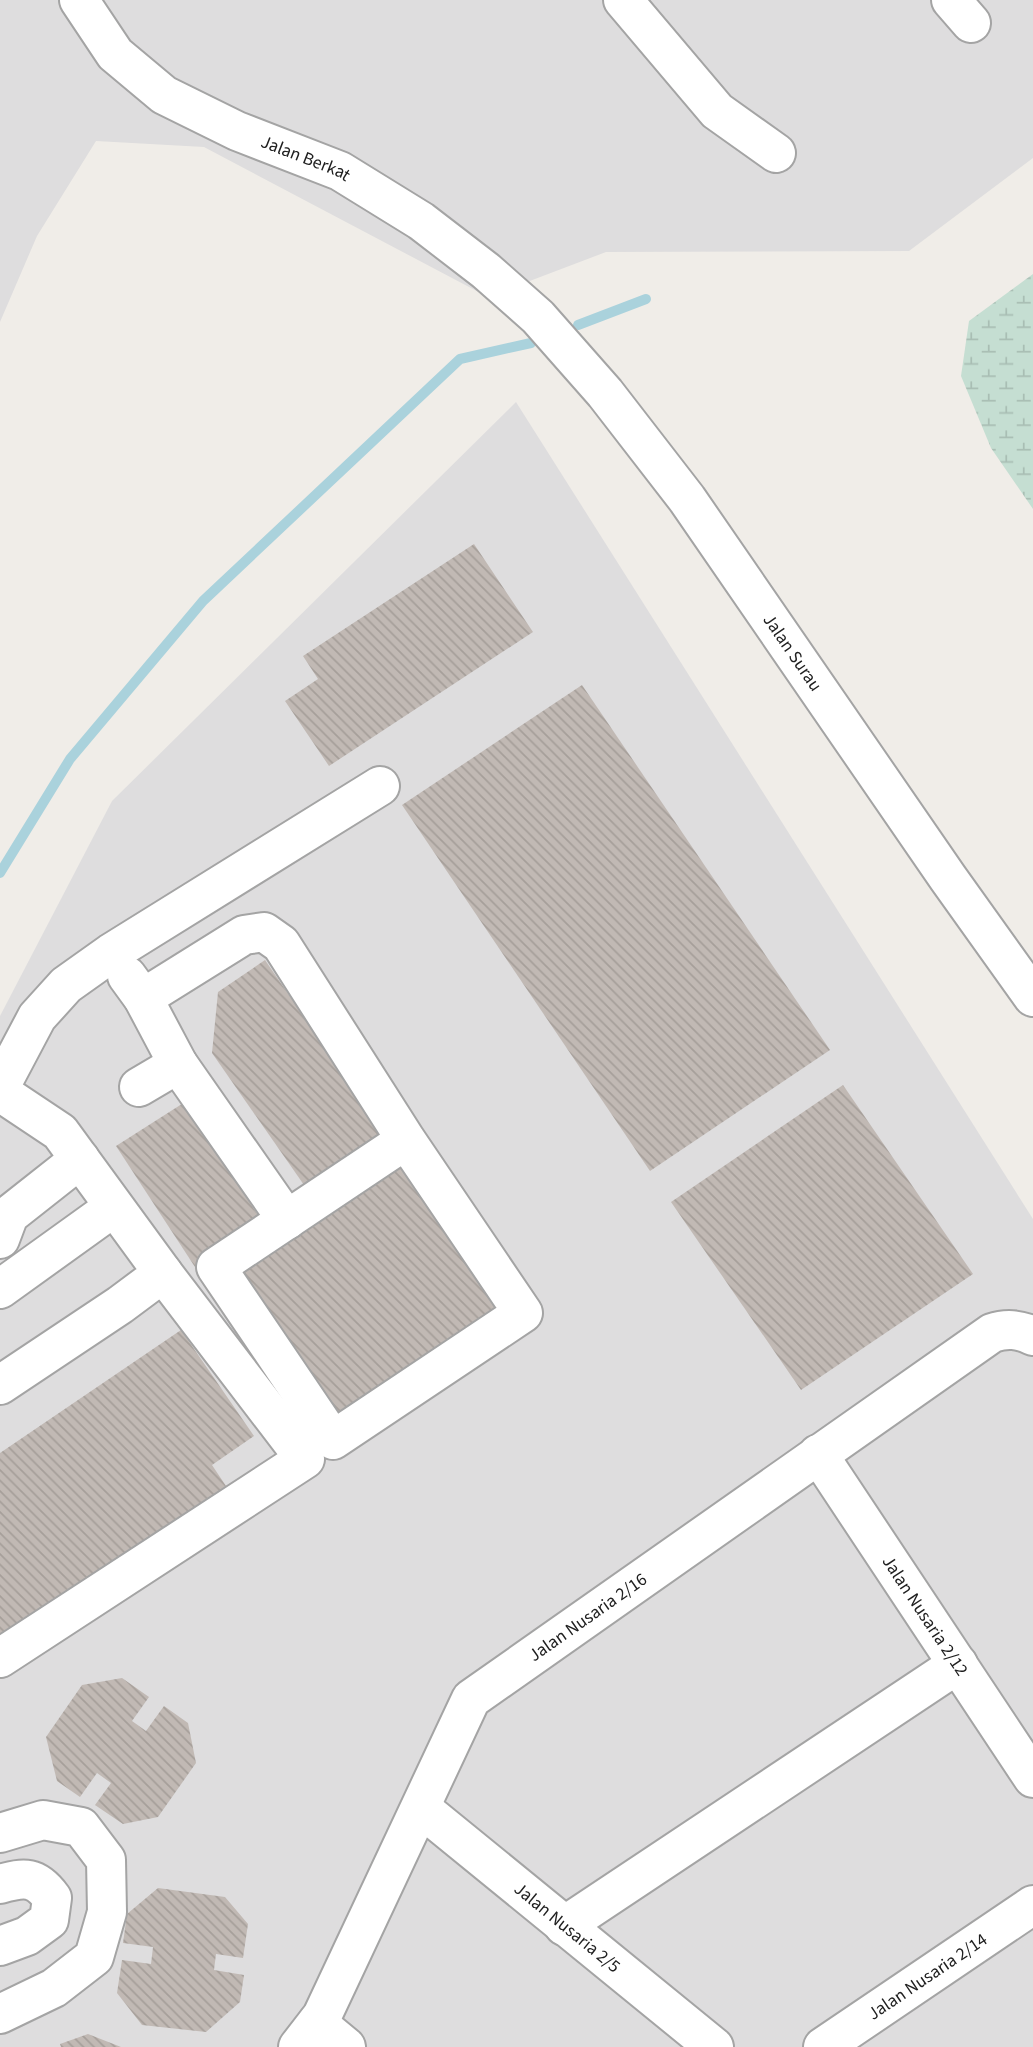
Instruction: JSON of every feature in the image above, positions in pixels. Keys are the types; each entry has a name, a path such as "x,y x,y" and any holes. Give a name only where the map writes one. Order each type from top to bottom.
{"street":[{"name":"Jalan Berkat","path":"79,0 115,54 164,95 237,131 340,171 421,221 486,271 538,317"},
{"path":"623,0 718,111 776,153"},
{"name":"Jalan Surau","path":"538,317 605,393 687,499 1033,997"},
{"path":"0,1658 304,1459 60,1132 0,1089 37,1017 66,985 111,953 380,786"},
{"path":"143,998 244,935 264,932 281,944 405,1140 523,1313 333,1440 216,1267 405,1140"},
{"path":"111,953 143,998 178,1063 287,1220"},
{"path":"139,1087 178,1063"},
{"path":"0,1239 9,1215 80,1160"},
{"path":"0,1289 114,1207"},
{"path":"0,1385 163,1273"},
{"name":"Jalan Nusaria 2/16","path":"308,2035 323,2016 471,1699 992,1333 1013,1329 1031,1335"},
{"name":"Jalan Nusaria 2/12","path":"818,1454 1033,1778"},
{"path":"564,1926 958,1664"},
{"name":"Jalan Nusaria 2/5","path":"421,1808 714,2047"},
{"path":"0,1833 44,1819 81,1827 106,1860 107,1912 94,1957 54,1988 0,2014"},
{"path":"0,1884 20,1878 42,1884 52,1898 49,1920 27,1936 0,1946"},
{"name":"Jalan Nusaria 2/14","path":"823,2047 1033,1905"},
{"path":"308,2035 346,2047"}],"shaded area":[{"path":"0,0 1033,0 1033,158 909,251 606,252 488,297 204,147 96,141 37,236 0,322"},
{"path":"516,402 1033,1219 1033,2047 0,2047 0,1016 112,801"}],"green space":[{"path":"1033,274 1033,509 991,448 961,376 969,321"}],"building":[{"path":"474,544 533,632 329,766 285,701 318,679 303,656"},
{"path":"582,685 830,1050 650,1171 402,805"},
{"path":"265,960 383,1132 304,1185 212,1053 218,992"},
{"path":"843,1085 973,1274 801,1390 671,1202"},
{"path":"185,1102 263,1223 195,1267 116,1146"},
{"path":"407,1162 508,1313 334,1427 233,1276"},
{"path":"181,1330 254,1436 212,1465 232,1495 0,1652 0,1453"},
{"path":"122,1678 149,1697 132,1721 146,1731 164,1706 188,1723 196,1763 158,1817 123,1824 95,1805 111,1783 97,1773 80,1797 57,1781 46,1737 82,1685"},
{"path":"158,1888 225,1897 248,1924 243,1958 216,1954 214,1970 244,1975 240,2002 206,2032 142,2025 117,1993 122,1960 151,1964 153,1947 123,1943 127,1914"},
{"path":"88,2034 121,2047 61,2047 60,2044"}],"waterway":[{"path":"578,325 646,299"},
{"path":"0,873 70,759 203,601 460,359 531,343"}]}
